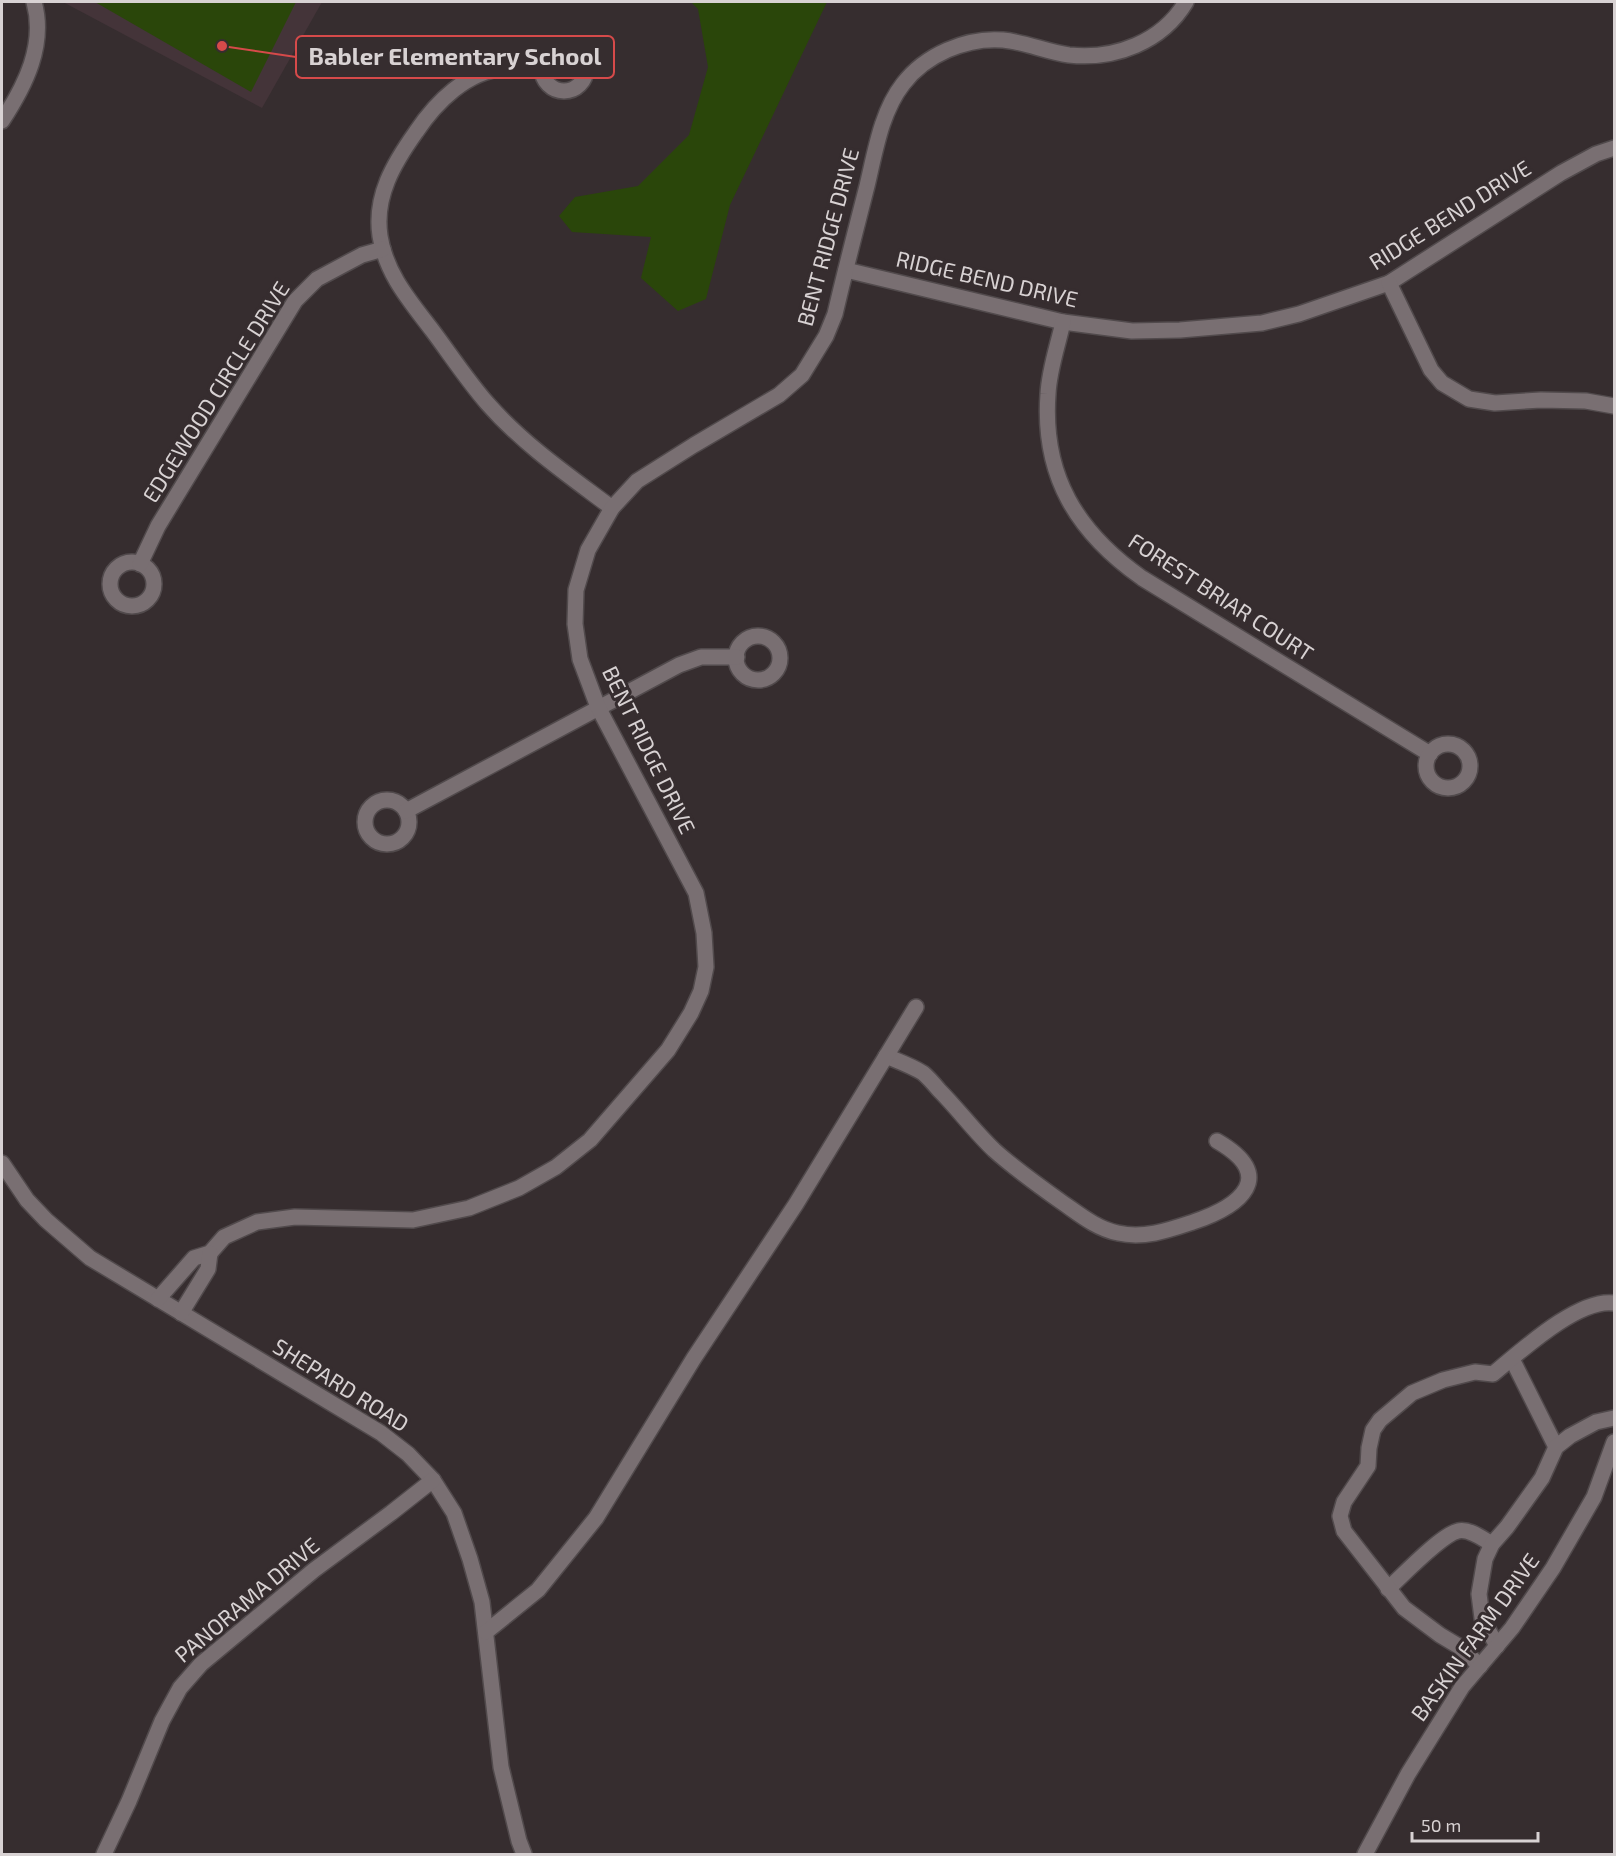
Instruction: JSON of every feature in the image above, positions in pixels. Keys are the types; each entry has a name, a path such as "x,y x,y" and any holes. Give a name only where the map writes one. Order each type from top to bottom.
{"street":[{"path":"2,121 17,97 30,67 38,40 34,2"},
{"name":"BENT RIDGE DRIVE","path":"158,1299 194,1258 210,1253 224,1237 257,1222 295,1217 413,1220 469,1208 519,1188 556,1167 590,1140 668,1050 691,1013 701,991 706,967 704,933 696,893 598,707 580,659 575,624 576,590 588,550 612,508 637,481 779,395 802,375 826,336 835,314 880,132 892,101 903,84 922,65 948,50 978,41 1003,40 1070,55 1102,55 1129,49 1155,36 1177,16 1186,2"},
{"path":"541,68 503,68 480,75 455,88 431,110 400,154 386,180 381,202 380,234 395,282 486,402 543,457 612,508"},
{"name":"RIDGE BEND DRIVE","path":"846,270 1063,322 1132,331 1180,330 1262,323 1299,314 1389,283 1561,173 1596,154 1614,148"},
{"name":"EDGEWOOD CIRCLE DRIVE","path":"140,564 158,526 295,301 317,279 362,255 383,249"},
{"path":"1389,283 1431,370 1442,383 1468,399 1495,403 1541,400 1586,401 1614,406"},
{"name":"FOREST BRIAR COURT","path":"1063,322 1048,393 1048,429 1053,461 1062,489 1077,516 1095,539 1119,562 1142,578 1430,754"},
{"path":"406,811 679,665 701,657 736,657"},
{"path":"486,1632 538,1590 596,1518 701,1348 796,1204 916,1006"},
{"path":"886,1056 924,1074 988,1144 1034,1183 1085,1218 1117,1233 1135,1235 1167,1231 1206,1218 1238,1201 1248,1182 1246,1167 1229,1148 1216,1141"},
{"name":"SHEPARD ROAD","path":"2,1163 27,1200 46,1220 90,1258 381,1433 408,1454 433,1480 454,1513 482,1602 501,1767 524,1854"},
{"name":"BENT RIDGE DRIVE","path":"181,1313 208,1269 210,1253"},
{"path":"1480,1666 1460,1647 1404,1608 1344,1531 1340,1516 1344,1502 1368,1467 1369,1448 1380,1420 1412,1393 1443,1380 1475,1372 1493,1374 1548,1330 1584,1308 1608,1302 1614,1303"},
{"path":"1512,1359 1556,1446"},
{"path":"1497,1646 1482,1618 1479,1594 1485,1558 1492,1545 1508,1527 1542,1478 1556,1446 1596,1422 1614,1418"},
{"name":"BASKIN FARM DRIVE","path":"1365,1854 1425,1744 1462,1687 1512,1628 1553,1568 1594,1497 1614,1442"},
{"name":"PANORAMA DRIVE","path":"104,1854 162,1721 180,1688 194,1672 228,1640 314,1570 433,1480"},
{"path":"1388,1588 1446,1537 1459,1530 1473,1533 1492,1545"}],"shaded area":[{"path":"63,2 322,2 262,108"}],"green space":[{"path":"95,2 296,2 251,92"},
{"path":"691,2 827,2 730,205 706,299 678,311 641,278 651,237 572,232 559,216 575,197 638,186 689,135 708,67 698,9"}],"place":[{"name":"Babler Elementary School","path":"222,46"}]}
